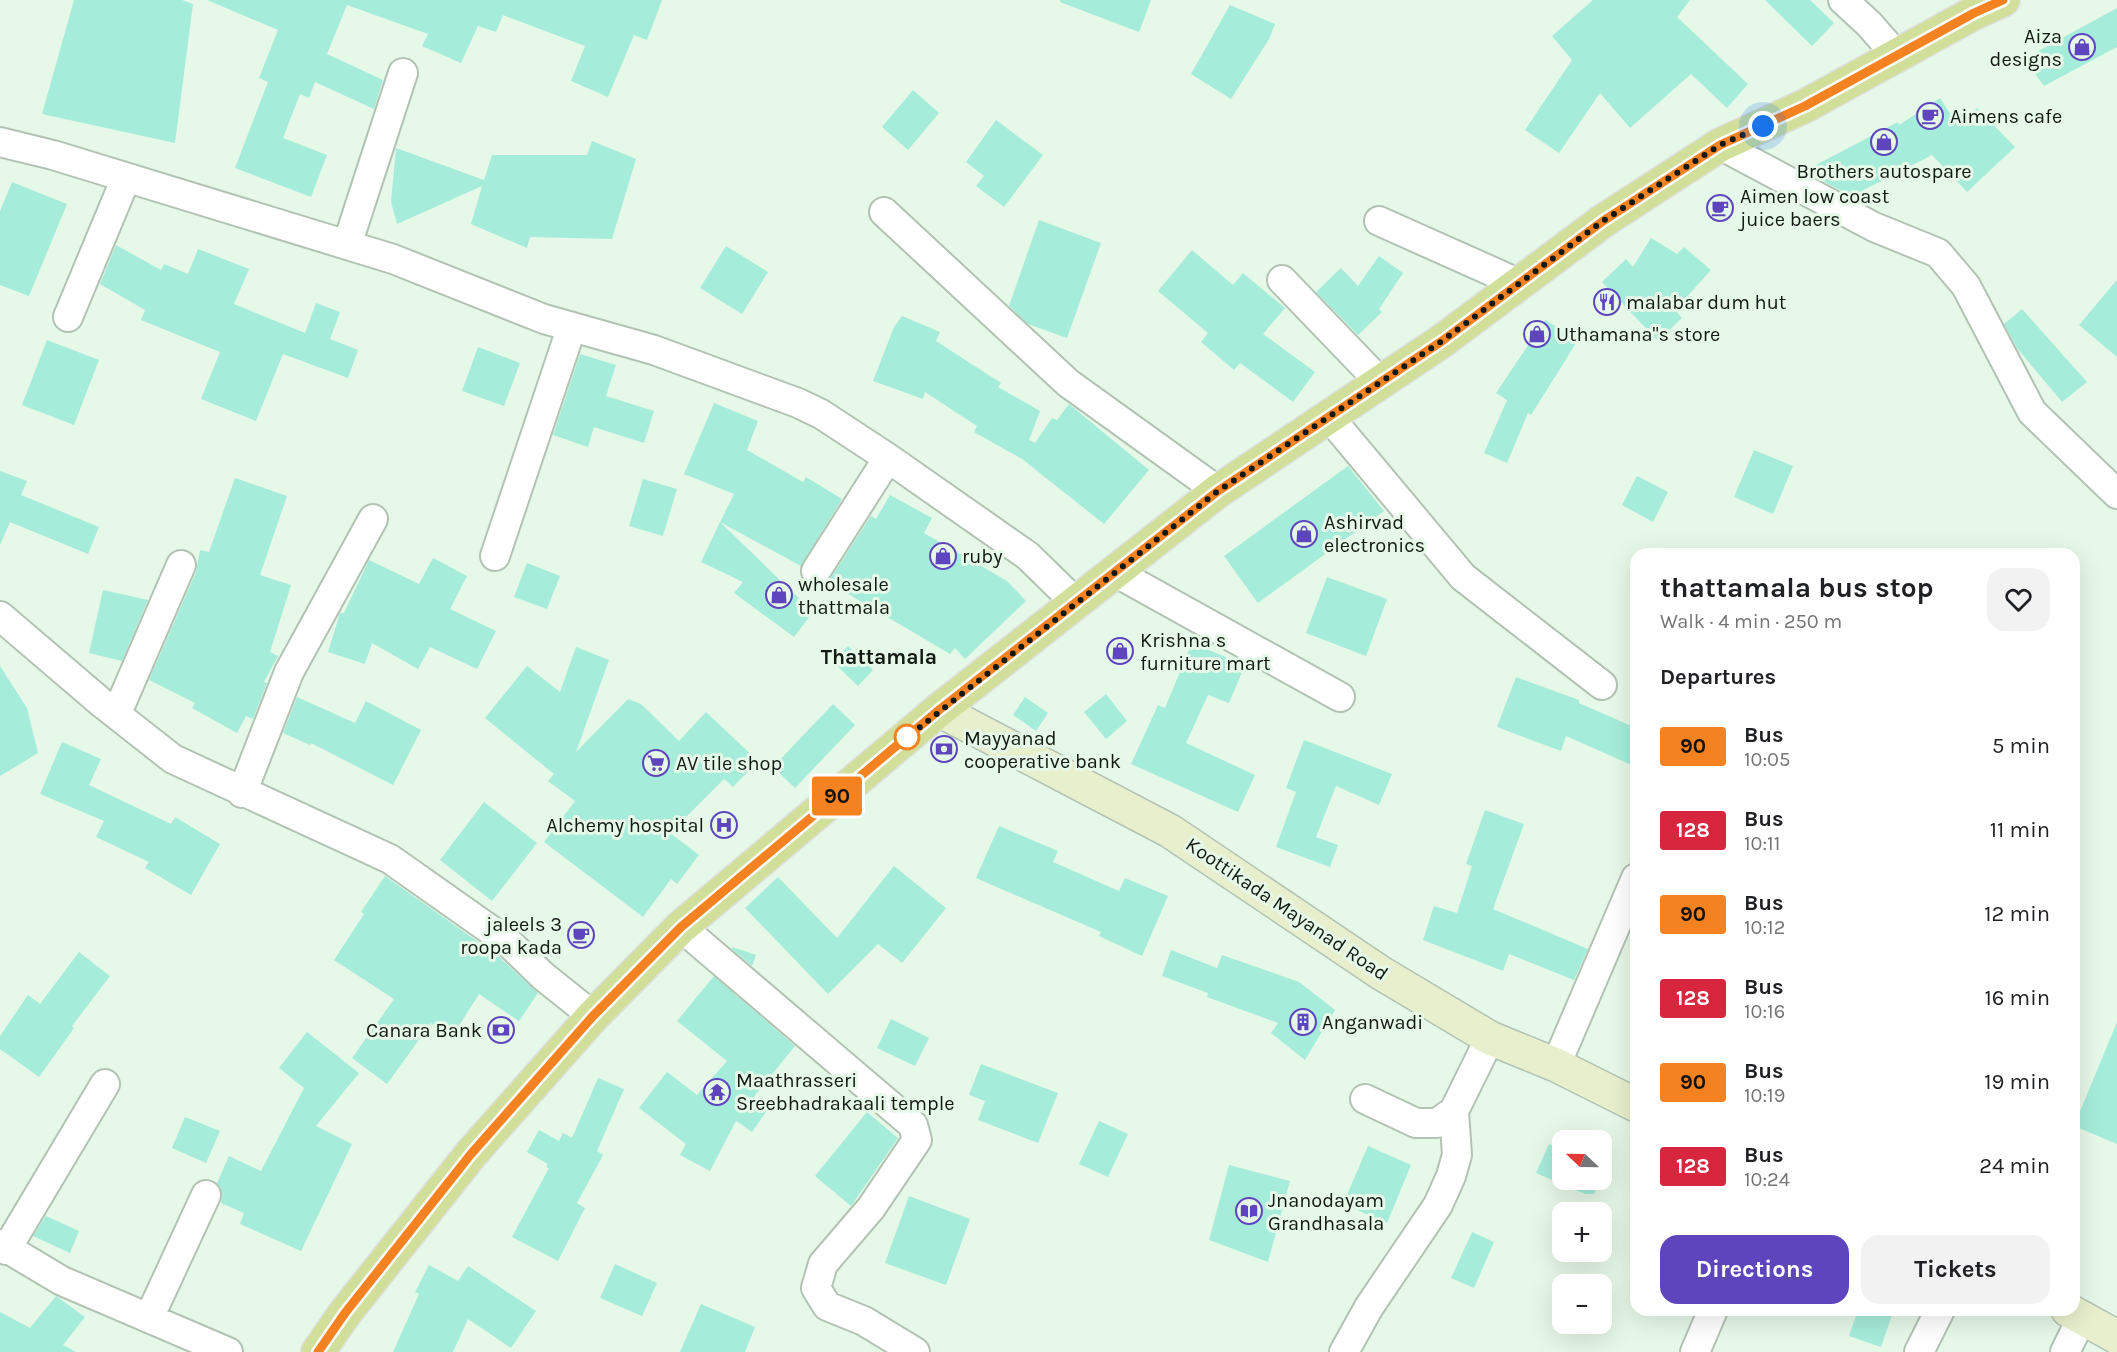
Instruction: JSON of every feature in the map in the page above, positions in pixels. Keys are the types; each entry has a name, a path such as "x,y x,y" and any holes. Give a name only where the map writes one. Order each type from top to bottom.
{"main road":[{"path":"318,1352 345,1313 471,1154 593,1016 681,927 939,710 1218,491 1381,383 1520,284 1603,221 1720,145 1805,106 1898,57 1969,7 2003,0"},
{"name":"Koottikada Mayanad Road","path":"939,710 1170,831 1382,973 1490,1038 1556,1065 1630,1103"},
{"path":"2080,1315 2117,1337"}],"street":[{"path":"1843,0 1869,24 1898,57"},
{"path":"347,245 403,73"},
{"path":"0,142 393,259 571,329 654,350 798,403 821,414 888,458 1028,556 1076,603"},
{"path":"1720,145 1874,227 1938,253 1966,286 2032,412 2117,494"},
{"path":"68,317 126,178"},
{"path":"884,212 1068,383 1218,491"},
{"path":"1379,220 1520,284"},
{"path":"1282,280 1381,383"},
{"path":"495,556 571,329"},
{"path":"1330,418 1463,577 1602,685"},
{"path":"816,572 888,458"},
{"path":"242,793 289,672 373,519"},
{"path":"117,713 181,565"},
{"path":"1115,572 1340,697"},
{"path":"0,616 173,759 242,793 390,859 508,943 543,976 593,1016"},
{"path":"1556,1065 1630,892"},
{"path":"681,927 913,1125 917,1140 871,1208 822,1264 816,1288 827,1306 864,1321 915,1352"},
{"path":"1365,1099 1416,1123 1437,1123 1454,1111 1490,1038"},
{"path":"105,1084 3,1247 62,1281 228,1352"},
{"path":"1344,1352 1369,1307 1438,1205 1451,1176 1457,1155 1454,1111"},
{"path":"149,1318 206,1195"},
{"path":"1695,1352 1710,1316"},
{"path":"1919,1352 1937,1316"},
{"path":"2066,1352 2075,1316"}],"building":[{"path":"74,0 182,0 193,4 175,143 42,114"},
{"path":"207,0 662,0 647,40 634,35 608,97 571,81 585,46 503,15 496,32 478,26 461,63 422,46 428,34 347,5 327,54 383,80 374,109 315,82 309,98 300,94 283,138 327,155 311,197 235,168 268,82 259,78 278,30"},
{"path":"1060,0 1151,0 1139,32 1060,2"},
{"path":"1593,0 1690,0 1677,17 1748,84 1727,108 1691,74 1630,128 1600,93 1559,153 1525,130 1572,60 1552,36"},
{"path":"1765,0 1810,0 1834,23 1812,46"},
{"path":"1230,5 1275,24 1269,39 1231,99 1191,74"},
{"name":"Aiza designs","path":"2117,8 2117,47 2044,86 2024,59"},
{"path":"913,90 939,113 908,150 882,127"},
{"path":"1940,98 1958,126 1977,108 2015,147 1967,192 1932,155 1852,196 1826,183 1810,168 1898,122 1899,125"},
{"path":"996,120 1043,155 1004,207 976,186 984,176 966,162"},
{"path":"592,141 636,159 612,239 530,237 527,248 471,224 482,186 397,224 391,202 396,148 484,180 492,155 587,155"},
{"path":"12,182 67,204 29,296 0,285 0,211"},
{"path":"1039,220 1101,243 1067,338 1028,324 1009,306"},
{"path":"1651,238 1677,254 1684,247 1711,270 1675,310 1682,318 1658,341 1602,282 1626,259 1633,267"},
{"path":"116,245 161,270 164,264 188,274 198,249 249,269 234,304 305,333 316,303 340,312 330,339 358,350 348,378 283,354 256,421 201,399 220,352 141,320 145,310 100,284"},
{"path":"726,246 768,272 742,314 700,288"},
{"path":"1192,250 1233,285 1243,273 1285,308 1263,334 1315,372 1293,402 1240,363 1234,370 1201,342 1208,333 1158,291"},
{"path":"1379,256 1403,273 1379,309 1382,312 1358,335 1316,292 1341,268 1358,286"},
{"path":"2117,280 2117,357 2079,325"},
{"path":"2022,309 2087,382 2062,402 2017,348 2004,324"},
{"path":"902,316 940,332 936,341 1001,383 998,387 1040,411 1029,440 1035,443 1052,418 1057,420 1069,404 1149,470 1104,524 1022,459 974,432 977,426 925,392 923,399 873,381 894,327"},
{"path":"1545,320 1578,340 1531,415 1528,413 1507,463 1484,453 1507,400 1496,393"},
{"path":"47,340 99,360 74,425 22,405"},
{"path":"478,347 520,363 504,406 462,391"},
{"path":"580,354 616,365 606,396 654,411 644,443 594,427 588,447 553,435"},
{"path":"714,403 758,421 747,450 803,482 806,477 842,499 801,566 720,522 734,494 684,474"},
{"path":"1754,450 1793,466 1773,514 1734,497"},
{"name":"Ashirvad electronics","path":"1348,466 1384,511 1258,603 1224,556"},
{"path":"0,471 27,481 21,495 99,527 88,554 10,522 0,545"},
{"path":"1637,476 1668,492 1653,522 1622,505"},
{"path":"235,478 287,496 260,575 291,585 270,652 278,656 264,682 267,683 253,719 246,716 237,733 192,708 195,703 149,680 196,572 200,550 209,552"},
{"path":"643,479 677,489 663,536 629,526"},
{"path":"890,495 932,518 924,533 1007,581 1026,601 965,659 955,648 950,654 828,582 871,516 876,519"},
{"name":"wholesale thattmala","path":"720,522 813,612 794,637 734,593 743,582 701,562"},
{"path":"433,558 467,576 450,609 496,631 477,669 430,647 418,669 372,643 365,664 328,652 340,613 344,613 369,560 419,584"},
{"path":"527,563 560,576 547,609 514,597"},
{"path":"1327,577 1387,599 1366,656 1306,633"},
{"path":"103,590 148,600 122,661 89,653"},
{"path":"1192,643 1245,665 1229,703 1208,695 1186,743 1255,775 1238,812 1131,764 1158,705 1165,708"},
{"path":"848,646 873,670 858,686 833,662"},
{"path":"576,647 609,660 576,752 628,699 641,704 679,741 706,712 758,761 733,787 724,779 670,833 699,855 677,884 671,879 643,917 544,842 575,801 548,781 554,774 485,718 527,666 560,692"},
{"path":"0,666 27,708 38,753 0,776"},
{"path":"1516,677 1579,700 1579,703 1630,725 1630,764 1566,736 1561,751 1497,727"},
{"path":"1106,694 1127,721 1106,739 1084,712"},
{"path":"297,697 355,723 366,701 421,730 393,785 311,743 310,745 283,733"},
{"path":"1025,697 1048,713 1036,731 1013,715"},
{"path":"833,704 855,725 795,788 773,767"},
{"path":"1304,740 1392,774 1379,805 1336,786 1316,837 1338,845 1330,867 1276,847 1296,792 1286,788"},
{"path":"62,742 101,759 89,785 171,824 175,817 220,844 191,895 145,868 149,862 96,837 104,821 40,794"},
{"path":"484,802 537,843 492,901 440,860"},
{"path":"1485,810 1524,824 1493,909 1588,949 1574,980 1509,954 1503,971 1423,940 1434,906 1457,913 1472,866 1466,864"},
{"path":"999,826 1058,851 1053,862 1119,891 1125,878 1168,896 1142,956 1099,936 1101,932 976,878"},
{"path":"894,866 946,908 902,963 878,944 828,994 745,908 778,877 837,938"},
{"path":"385,876 498,956 538,993 519,1021 479,994 452,1037 431,1023 387,1084 352,1058 394,999 334,960 364,914 361,912"},
{"path":"732,947 756,955 752,966 732,949"},
{"path":"1171,950 1217,968 1222,955 1299,982 1335,1010 1305,1060 1271,1033 1278,1023 1207,997 1208,993 1162,976"},
{"path":"79,952 110,976 72,1026 74,1028 39,1077 0,1049 0,1036 28,995 40,1004"},
{"path":"714,976 795,1046 752,1099 768,1109 752,1132 736,1121 710,1171 680,1155 686,1144 639,1108 667,1072 697,1095 727,1061 677,1021"},
{"path":"891,1019 929,1038 915,1066 877,1048"},
{"path":"2117,1022 2117,1144 2080,1129 2080,1111"},
{"path":"307,1032 359,1073 316,1126 352,1144 301,1251 240,1224 244,1213 221,1203 222,1193 217,1183 229,1156 261,1171 304,1088 279,1068"},
{"path":"981,1064 1058,1093 1038,1143 978,1120 985,1101 969,1095"},
{"path":"598,1078 624,1089 597,1151 603,1155 577,1203 585,1208 558,1261 512,1237 549,1168 546,1167 548,1164 527,1152 539,1130 559,1141 563,1133 572,1138"},
{"path":"867,1112 898,1138 851,1206 815,1176"},
{"path":"185,1117 220,1131 206,1163 172,1148"},
{"path":"1099,1121 1128,1134 1108,1177 1079,1164"},
{"path":"1549,1144 1552,1145 1552,1180 1536,1173"},
{"path":"1368,1146 1411,1165 1387,1223 1343,1204"},
{"name":"Jnanodayam Grandhasala","path":"1229,1165 1290,1181 1268,1262 1209,1240"},
{"path":"1576,1190 1596,1190 1594,1194 1585,1194"},
{"path":"909,1196 970,1219 946,1285 885,1263"},
{"path":"46,1216 79,1231 70,1253 33,1236"},
{"path":"1472,1232 1494,1242 1474,1288 1451,1278"},
{"path":"615,1264 657,1283 642,1316 600,1298"},
{"path":"429,1265 458,1281 468,1266 536,1311 511,1348 468,1319 453,1352 393,1352 419,1294 415,1292"},
{"path":"56,1296 85,1317 63,1345 76,1352 0,1352 0,1312 30,1328"},
{"path":"701,1304 755,1327 745,1352 680,1352"},
{"path":"1856,1316 1892,1316 1881,1347 1849,1336"}],"bus line":[{"name":"90","path":"318,1352 345,1313 471,1154 593,1016 681,927 939,710 1218,491 1442,341 1603,221 1720,145 1805,106 1898,57 1974,13 2003,0"}],"place":[{"name":"Aiza designs","path":"2082,47"},
{"name":"Aimens cafe","path":"1930,116"},
{"name":"Brothers autospare","path":"1884,142"},
{"name":"Aimen low coast juice baers","path":"1720,208"},
{"name":"malabar dum hut","path":"1607,302"},
{"name":"Uthamana\"s store","path":"1537,334"},
{"name":"Ashirvad electronics","path":"1304,534"},
{"name":"ruby","path":"943,556"},
{"name":"wholesale thattmala","path":"779,595"},
{"name":"Krishna s furniture mart","path":"1120,651"},
{"name":"Mayyanad cooperative bank","path":"944,749"},
{"name":"AV tile shop","path":"656,763"},
{"name":"Alchemy hospital","path":"724,825"},
{"name":"jaleels 3 roopa kada","path":"581,935"},
{"name":"Anganwadi","path":"1303,1022"},
{"name":"Canara Bank","path":"501,1030"},
{"name":"Maathrasseri Sreebhadrakaali temple","path":"717,1092"},
{"name":"Jnanodayam Grandhasala","path":"1249,1211"}],"district":[{"name":"Thattamala","path":"879,657"}],"route":[{"path":"907,737 905,739 1218,491 1442,341 1603,221 1720,145 1763,126"}]}
